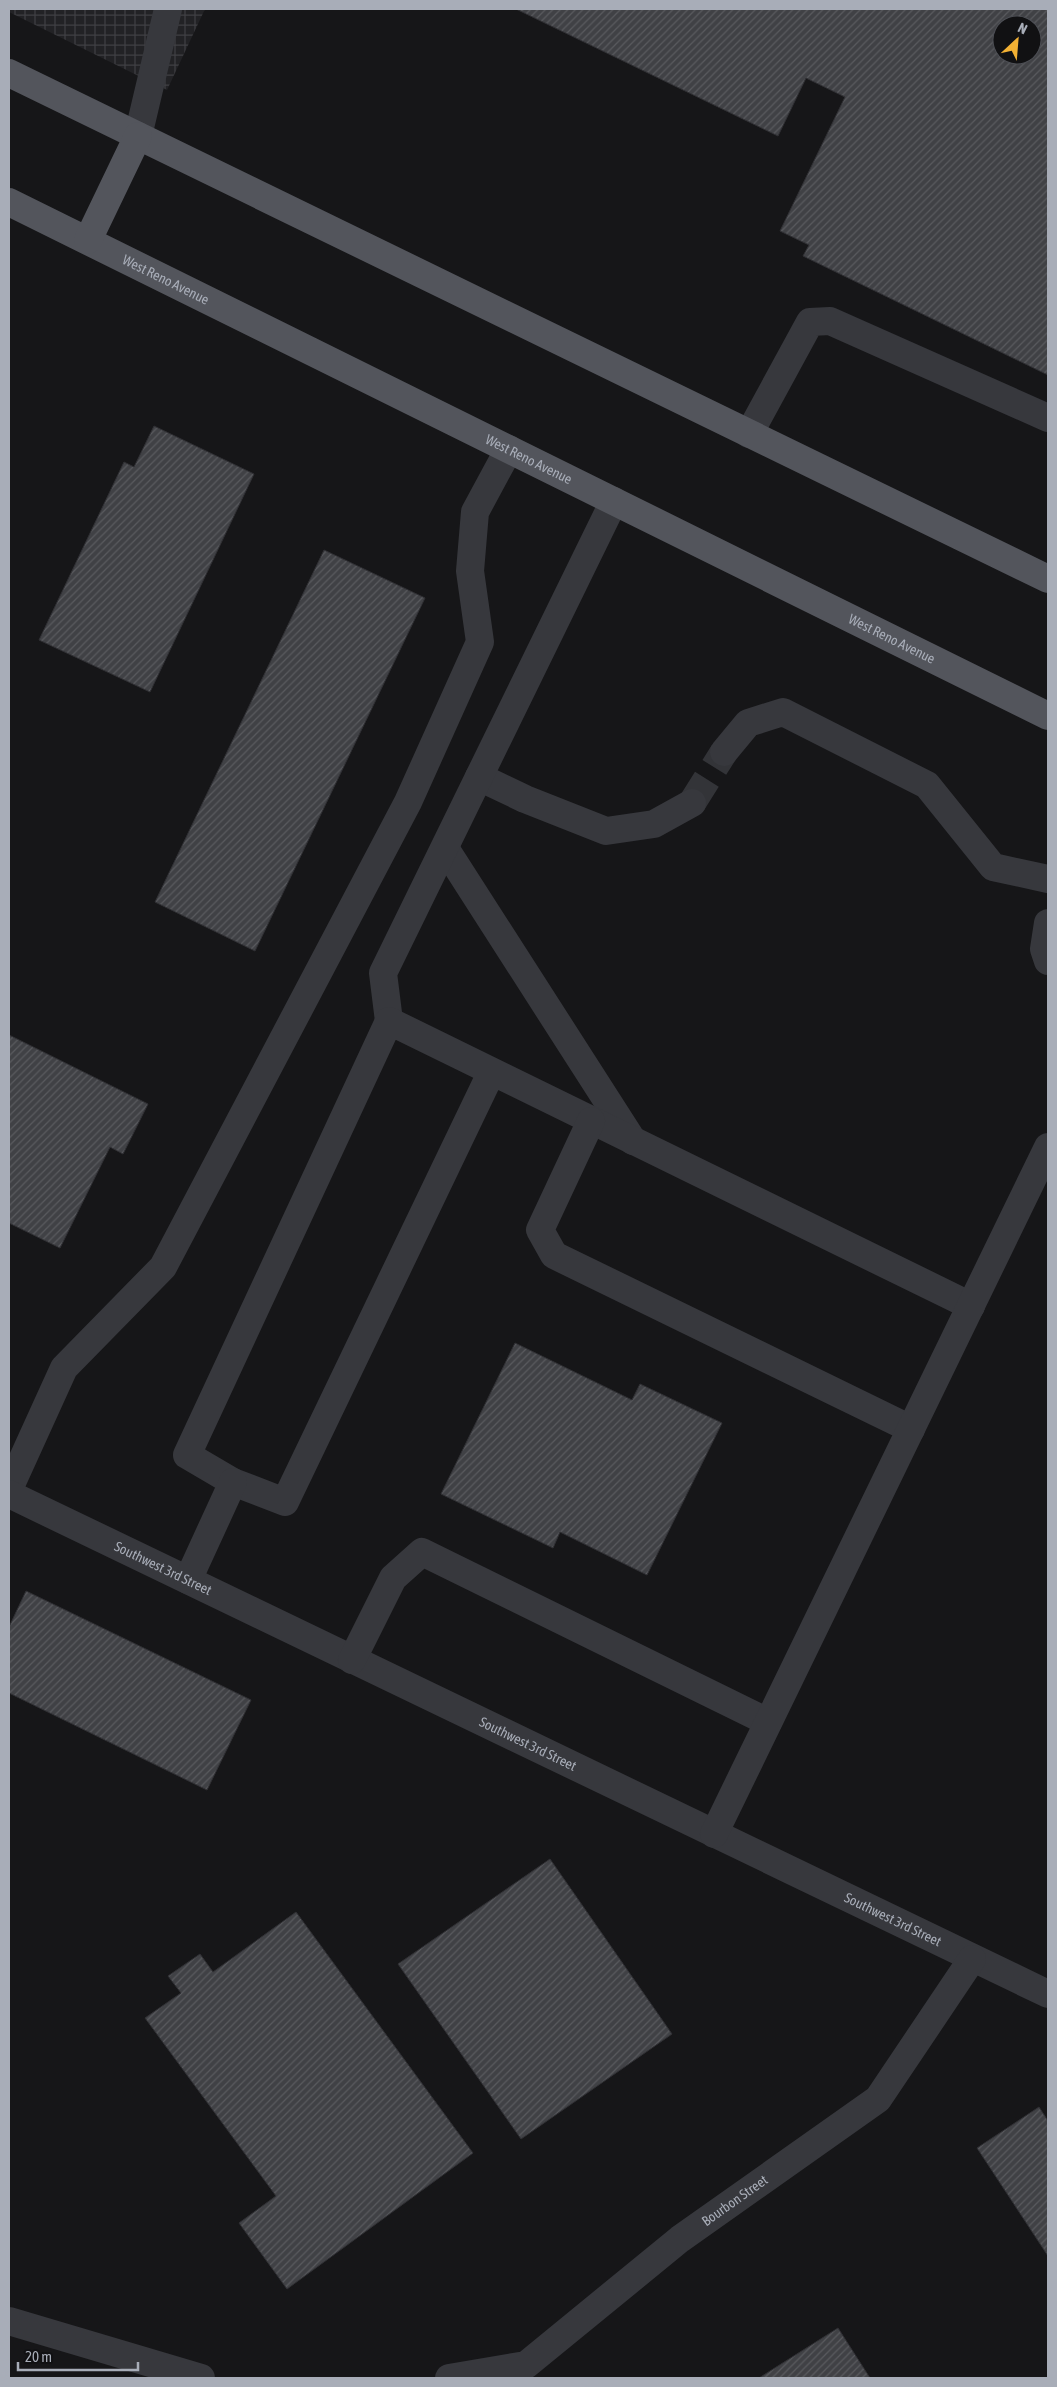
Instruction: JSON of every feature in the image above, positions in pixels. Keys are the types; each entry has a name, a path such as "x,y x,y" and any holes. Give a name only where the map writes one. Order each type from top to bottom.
{"main road":[{"path":"9,73 1048,579"},
{"path":"88,240 138,136"},
{"name":"West Reno Avenue","path":"9,202 1048,716"}],"street":[{"path":"138,136 168,9"},
{"path":"749,434 810,322 830,321 1048,418"},
{"path":"9,1489 64,1368 163,1267 408,802 480,642 470,571 476,512 508,449"},
{"path":"491,1073 285,1502 233,1482 188,1455 388,1021 383,973 614,501"},
{"path":"724,752 748,723 783,712 927,785 993,866 1048,879"},
{"path":"480,777 525,799 606,831 654,824 692,803"},
{"path":"445,848 633,1142"},
{"path":"1048,923 1044,949 1048,961"},
{"path":"388,1021 971,1306"},
{"path":"591,1121 540,1230 554,1255 911,1429"},
{"path":"714,1834 1048,1147"},
{"path":"188,1580 233,1482"},
{"name":"Southwest 3rd Street","path":"9,1494 1048,1994"},
{"path":"352,1660 393,1578 422,1552 768,1722"},
{"name":"Bourbon Street","path":"449,2378 526,2365 680,2239 878,2099 972,1959"},
{"path":"9,2321 200,2378"}],"shaded area":[{"path":"9,9 205,9 167,90 9,12"}],"building":[{"path":"516,9 1048,9 1048,375 803,256 809,245 780,231 845,97 806,78 778,136"},
{"path":"154,426 254,474 150,692 39,640 124,462 134,467"},
{"path":"324,550 425,598 255,951 155,902"},
{"path":"9,1035 148,1104 123,1154 110,1147 60,1248 9,1223"},
{"path":"515,1343 632,1400 640,1384 722,1423 647,1575 560,1532 553,1548 441,1494"},
{"path":"26,1591 251,1700 207,1790 9,1693 9,1627"},
{"path":"550,1859 672,2034 521,2139 398,1964"},
{"path":"296,1912 473,2153 287,2289 239,2223 276,2196 145,2018 181,1993 168,1976 200,1954 213,1972"},
{"path":"1039,2107 1048,2121 1048,2256 977,2148"},
{"path":"838,2328 870,2378 759,2378"}],"tunnel":[{"path":"692,803 724,752"}]}
